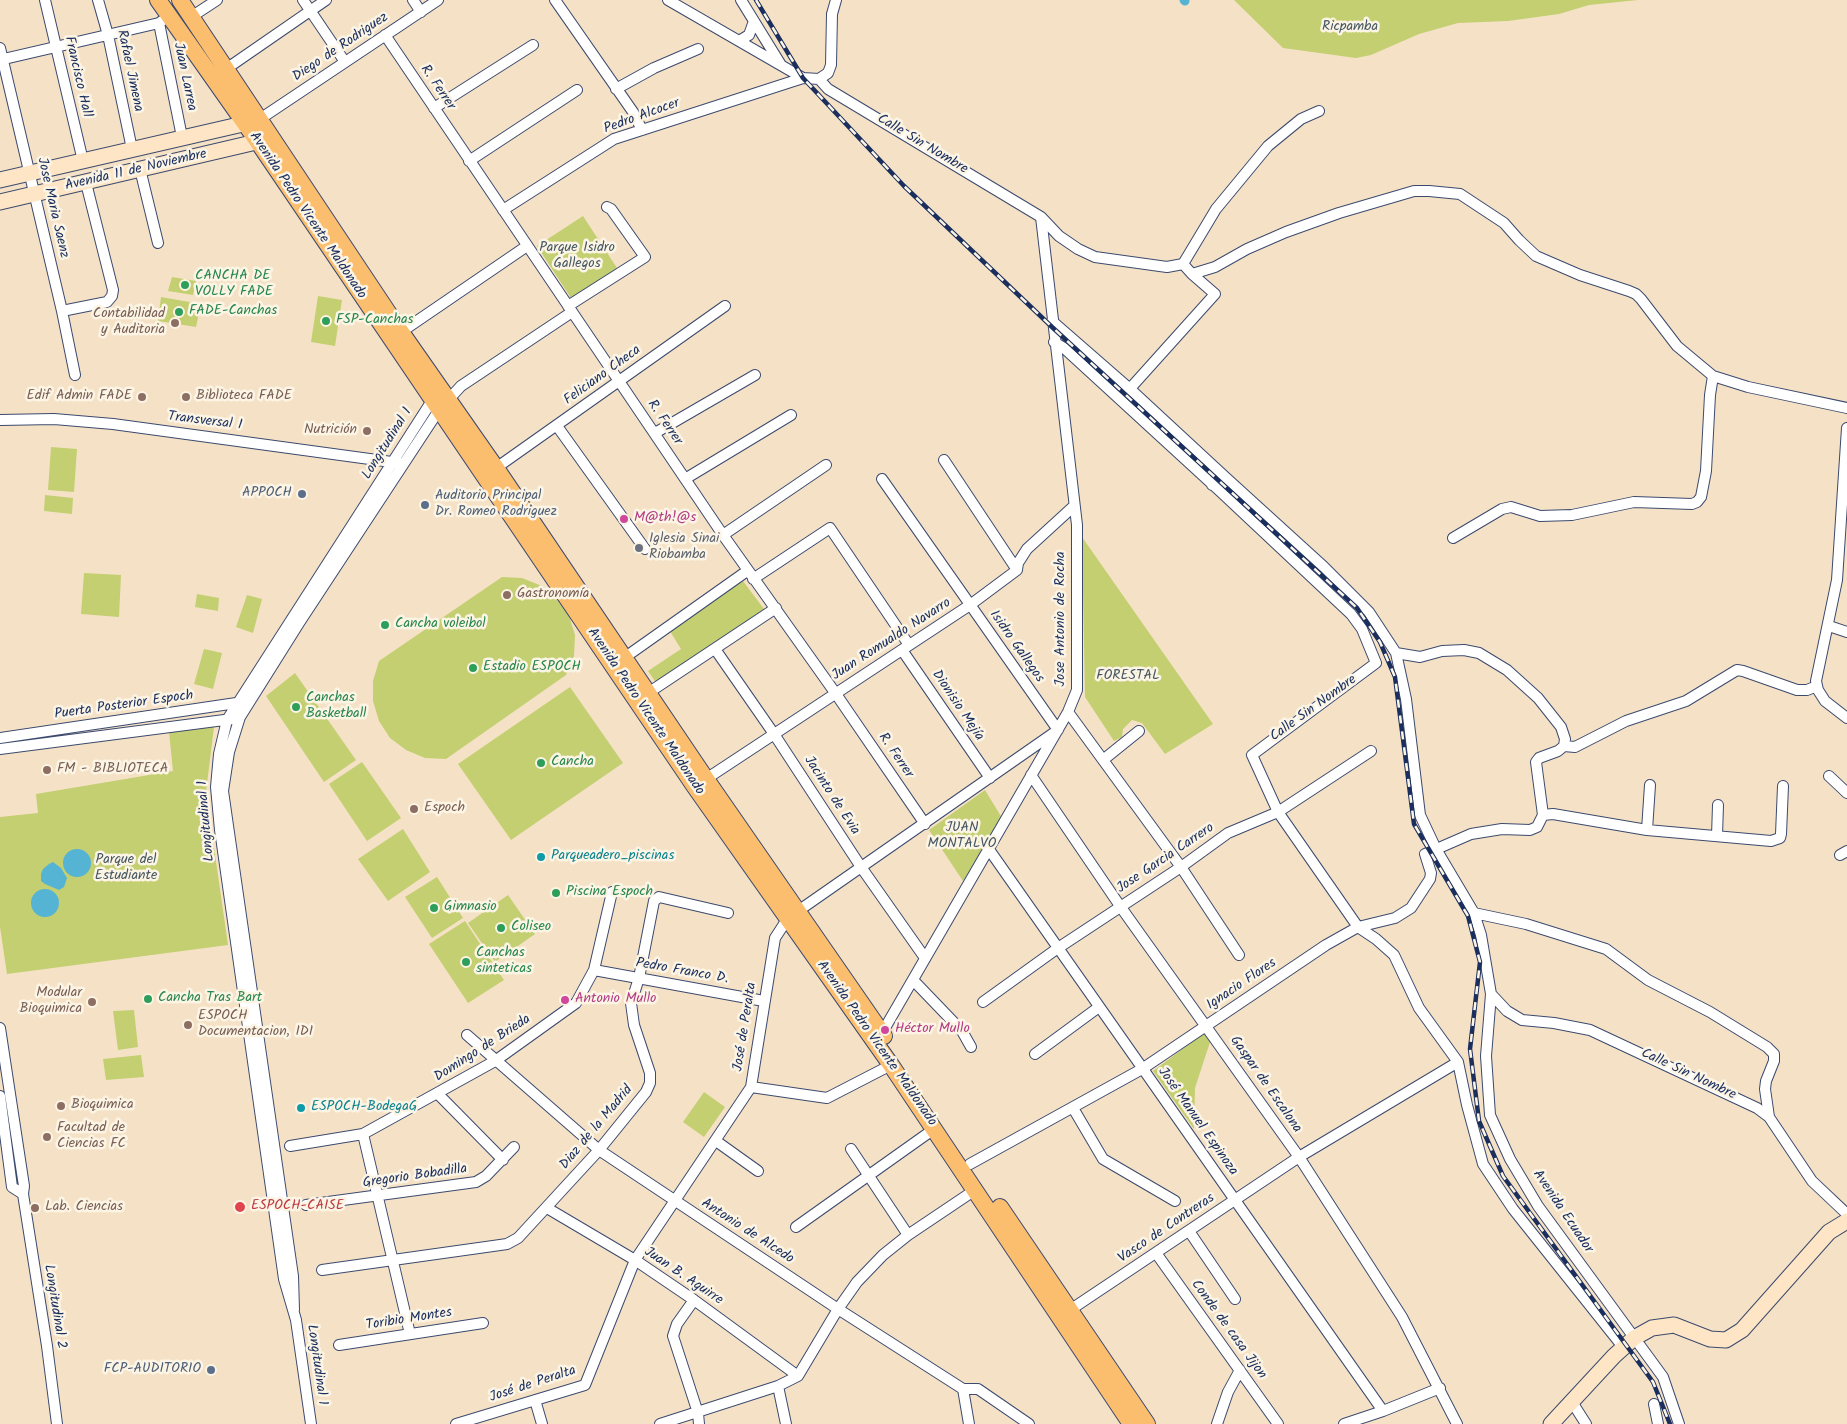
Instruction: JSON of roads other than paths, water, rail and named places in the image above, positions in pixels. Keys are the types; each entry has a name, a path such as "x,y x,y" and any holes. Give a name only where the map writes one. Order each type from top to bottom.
{"main road":[{"name":"Avenida Pedro Vicente Maldonado","path":"158,0 164,19 252,122 401,332 440,399 496,468 706,779 934,1129 1130,1424"},
{"name":"Avenida Pedro Vicente Maldonado","path":"180,0 226,69 252,122"},
{"name":"Avenida 11 de Noviembre","path":"0,180 182,136 252,122"},
{"name":"Avenida Pedro Vicente Maldonado","path":"265,140 440,399 695,787 882,1033 1147,1424"},
{"name":"Avenida 11 de Noviembre","path":"0,202 265,140"},
{"path":"1551,1424 1629,1342 1652,1328 1674,1325 1710,1339 1726,1340 1742,1330 1829,1232 1847,1221"}],"street":[{"name":"Francisco Hall","path":"45,0 83,161"},
{"name":"Rafael Jimena","path":"98,0 108,35 132,149"},
{"path":"191,17 217,0"},
{"path":"303,0 345,62"},
{"path":"226,69 326,0"},
{"path":"413,0 421,12"},
{"name":"Diego de Rodriguez","path":"252,122 438,0"},
{"path":"555,0 633,112 642,130"},
{"path":"668,0 802,78 819,79 828,73 831,65 832,14 836,0"},
{"path":"741,0 782,66"},
{"path":"1,59 108,35 164,19"},
{"name":"Juan Larrea","path":"164,19 182,136"},
{"path":"739,41 749,35 754,21"},
{"name":"R. Ferrer","path":"385,35 750,575 776,608 925,824"},
{"path":"434,108 533,45"},
{"name":"Jose Maria Saenz","path":"0,48 1,59 62,310 75,375"},
{"path":"616,89 654,68 698,49"},
{"name":"Pedro Alcocer","path":"503,210 614,139 802,78"},
{"name":"Calle Sin Nombre","path":"819,79 828,89 1041,217 1059,236 1095,258 1167,267 1183,264"},
{"path":"469,161 577,90"},
{"path":"1120,399 1215,294 1183,264 1216,209 1268,146 1301,119 1319,111"},
{"path":"140,169 158,243"},
{"path":"62,310 107,302 112,296 113,290 86,183"},
{"path":"1192,274 1215,267 1247,249 1286,232 1369,203 1414,191 1460,194 1504,223 1536,256 1580,275 1636,294 1676,346 1713,376 1748,388 1847,408"},
{"path":"440,399 645,257 611,208 607,207"},
{"name":"Jose Antonio de Rocha","path":"882,1033 1058,730 1077,690 1076,525 1041,217"},
{"path":"401,332 527,246"},
{"name":"Feliciano Checa","path":"496,468 725,306"},
{"path":"1052,321 1130,389 1324,566 1369,612 1396,653 1420,658 1442,651 1464,650 1479,653 1507,670 1538,698 1560,727 1565,736 1564,746 1558,751 1539,758 1536,762 1543,815 1537,827 1530,830 1502,829 1471,834 1436,849"},
{"path":"1054,342 1064,348 1212,484 1224,476"},
{"path":"654,433 755,375"},
{"path":"1453,538 1502,510 1511,507 1540,516 1572,515 1634,502 1692,504 1697,502 1701,497 1706,471 1710,395 1713,376"},
{"name":"Longitudinal 1","path":"294,1310 284,1279 220,830 216,787 219,754 228,719 393,462 440,399"},
{"name":"Longitudinal 1","path":"311,1424 294,1310 293,1276 223,791 229,752 240,718 310,607 405,464 440,399"},
{"path":"685,479 791,415"},
{"name":"Transversal 1","path":"1,420 54,419 113,424 405,464"},
{"path":"557,426 645,549"},
{"path":"1847,428 1837,580 1829,626 1816,676 1817,686 1825,701 1847,718"},
{"path":"944,460 1017,570"},
{"path":"723,535 826,465"},
{"name":"Isidro Gallegos","path":"882,479 1058,730"},
{"name":"Calle Sin Nombre","path":"1212,484 1351,614 1362,629 1376,664 1252,756 1278,812"},
{"name":"Juan Romualdo Navarro","path":"706,779 970,605 1017,570 1018,563 1027,549 1074,506"},
{"name":"Dionisio Mejía","path":"750,575 830,528 990,778"},
{"path":"624,658 750,575"},
{"path":"648,692 776,608"},
{"path":"1829,626 1847,632"},
{"name":"Jacinto de Evia","path":"715,649 774,734 861,867 925,958"},
{"name":"Avenida Ecuador","path":"1396,653 1406,698 1420,815 1436,849 1474,913 1481,935 1491,994 1486,1056 1490,1115 1510,1160 1538,1206 1629,1342 1663,1377 1679,1424"},
{"path":"1564,746 1575,747 1626,721 1686,701 1737,670 1797,690 1807,690 1817,686"},
{"name":"Puerta Posterior Espoch","path":"0,738 251,700"},
{"path":"1068,712 1181,867 1239,955"},
{"name":"Puerta Posterior Espoch","path":"0,749 240,718"},
{"name":"José de Peralta","path":"456,1424 585,1384 635,1260 751,1087 775,938 793,914 1058,730"},
{"path":"1103,760 1139,731"},
{"name":"Jose Garcia Carrero","path":"983,1002 1058,948 1181,867 1228,833 1278,812 1371,751"},
{"name":"Gaspar de Escalona","path":"1031,775 1120,906 1299,1157 1402,1317 1457,1424"},
{"path":"1829,776 1847,792"},
{"path":"1647,830 1650,786"},
{"path":"1543,815 1553,814 1647,830 1717,836 1740,840 1770,841 1780,838 1783,786"},
{"path":"1717,836 1718,805"},
{"path":"1278,812 1358,927 1376,939 1394,955 1419,1008 1458,1062 1483,1164 1513,1209 1629,1342"},
{"name":"José Manuel Espinoza","path":"988,848 1383,1411"},
{"name":"Ignacio Flores","path":"970,1164 1142,1068 1326,945 1358,927 1395,918 1411,908 1430,878 1431,873 1425,854 1436,849"},
{"name":"Domingo de Brieda","path":"290,1146 363,1134 495,1061 576,1003 594,970 612,892"},
{"name":"Diaz de la Madrid","path":"322,1270 507,1244 518,1238 599,1150 646,1092 650,1083 650,1074 632,1015 631,1004 639,978 654,901 659,897 728,913"},
{"path":"1474,913 1526,924 1606,949 1648,980 1710,1012 1767,1047 1774,1054 1774,1062 1766,1081 1765,1089 1770,1117"},
{"name":"Pedro Franco D.","path":"594,970 764,1000"},
{"path":"913,980 962,1031 971,1047"},
{"name":"Calle Sin Nombre","path":"1491,994 1507,1011 1522,1020 1554,1023 1590,1030 1757,1108 1770,1117 1812,1181 1847,1214"},
{"path":"1034,1054 1099,1007"},
{"name":"Longitudinal 2","path":"0,1028 57,1424"},
{"name":"Antonio de Alcedo","path":"467,1036 599,1150 675,1202 963,1389 978,1390 1029,1424"},
{"name":"Vasco de Contreras","path":"1070,1310 1299,1157 1458,1062"},
{"path":"751,1087 827,1098 892,1065"},
{"path":"438,1094 503,1160"},
{"name":"Longitudinal 2","path":"0,1096 12,1187 23,1194"},
{"path":"1073,1108 1104,1159 1175,1201"},
{"path":"796,1227 934,1129"},
{"path":"363,1134 410,1334"},
{"path":"716,1141 758,1171"},
{"name":"Gregorio Bobadilla","path":"306,1205 476,1182 486,1176 514,1147"},
{"path":"851,1149 908,1235"},
{"path":"660,1424 778,1386 798,1376 838,1309 857,1282 908,1235 975,1190"},
{"name":"Juan B. Aguirre","path":"547,1208 635,1260 694,1300 798,1376"},
{"path":"1189,1231 1235,1299"},
{"name":"Conde de casa Jijon","path":"1156,1253 1278,1424"},
{"path":"694,1300 677,1324 673,1336 698,1413 699,1424"},
{"name":"Toribio Montes","path":"339,1345 483,1323"},
{"path":"1216,1424 1228,1392 1240,1370"},
{"path":"778,1386 786,1424"},
{"path":"1344,1424 1383,1411 1440,1388"},
{"path":"963,1389 969,1424"},
{"path":"535,1400 542,1424"},
{"path":"1572,1402 1586,1424"},
{"path":"1654,1404 1658,1424"}],"water":[{"path":"77,849 87,853 91,863 87,873 77,877 67,873 63,863 67,853"},
{"path":"53,862 61,868 67,878 64,887 59,890 41,881 43,869"},
{"path":"45,889 55,893 59,903 55,913 45,917 35,913 31,903 35,893"}],"railway":[{"path":"756,0 803,78 904,186 1052,327 1357,608 1380,642 1395,677 1414,824 1468,916 1480,962 1470,1049 1479,1121 1503,1176 1653,1382 1670,1424"}],"place":[{"name":"CANCHA DE VOLLY FADE","path":"185,285"},
{"name":"FADE-Canchas","path":"179,312"},
{"name":"FSP-Canchas","path":"326,321"},
{"name":"Contabilidad y Auditoria","path":"175,323"},
{"name":"Edif Admin FADE","path":"142,397"},
{"name":"Biblioteca FADE","path":"186,397"},
{"name":"Nutrición","path":"367,431"},
{"name":"APPOCH","path":"302,494"},
{"name":"Auditorio Principal Dr. Romeo Rodriguez","path":"425,505"},
{"name":"M@th!@s","path":"624,519"},
{"name":"Iglesia Sinai Riobamba","path":"639,548"},
{"name":"Gastronomía","path":"507,595"},
{"name":"Cancha voleibol","path":"385,625"},
{"name":"Estadio ESPOCH","path":"473,668"},
{"name":"Canchas Basketball","path":"296,707"},
{"name":"Cancha","path":"541,763"},
{"name":"FM - BIBLIOTECA","path":"47,770"},
{"name":"Espoch","path":"414,809"},
{"name":"Parqueadero_piscinas","path":"541,857"},
{"name":"Piscina Espoch","path":"556,893"},
{"name":"Gimnasio","path":"434,908"},
{"name":"Coliseo","path":"501,928"},
{"name":"Canchas sinteticas","path":"466,962"},
{"name":"Cancha Tras Bart","path":"148,999"},
{"name":"Antonio Mullo","path":"565,1000"},
{"name":"Modular Bioquimica","path":"92,1002"},
{"name":"ESPOCH Documentacion, IDI","path":"188,1025"},
{"name":"Héctor Mullo","path":"885,1030"},
{"name":"Bioquimica","path":"61,1106"},
{"name":"ESPOCH-BodegaG","path":"301,1108"},
{"name":"Facultad de Ciencias FC","path":"47,1137"},
{"name":"ESPOCH-CAISE","path":"240,1207"},
{"name":"Lab. Ciencias","path":"35,1208"},
{"name":"FCP-AUDITORIO","path":"211,1370"}],"park label":[{"name":"Ricpamba","path":"1350,28"},
{"name":"Parque Isidro Gallegos","path":"577,258"},
{"name":"FORESTAL","path":"1128,677"},
{"name":"JUAN MONTALVO","path":"962,838"},
{"name":"Parque del Estudiante","path":"126,870"}]}
